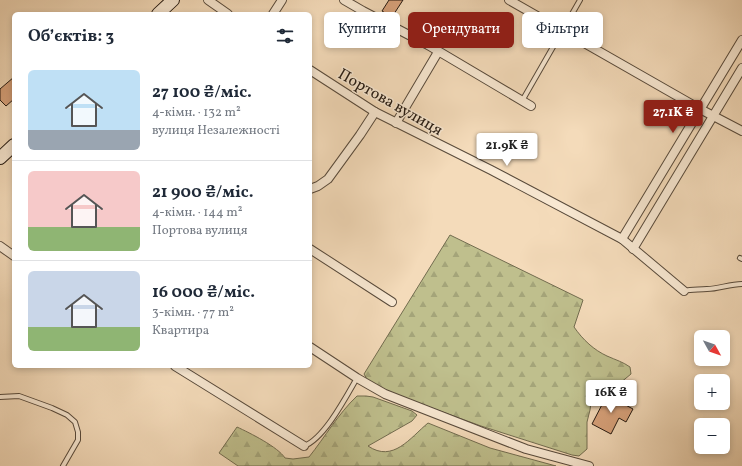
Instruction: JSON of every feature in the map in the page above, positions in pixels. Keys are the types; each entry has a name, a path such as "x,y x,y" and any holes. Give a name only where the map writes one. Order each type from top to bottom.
{"main road":[{"path":"160,12 173,0"},
{"path":"0,158 12,147"}],"street":[{"path":"208,0 225,12"},
{"path":"274,12 282,0"},
{"path":"344,0 531,106"},
{"path":"509,0 530,12"},
{"path":"622,239 742,40"},
{"path":"593,48 700,109 742,131"},
{"path":"396,123 438,52"},
{"path":"633,249 742,68"},
{"name":"Портова вулиця","path":"312,71 375,112 491,170 622,239 684,291"},
{"path":"312,188 328,179 375,112"},
{"path":"0,246 12,255"},
{"path":"312,250 392,302"},
{"path":"312,348 384,394 526,449 590,466"},
{"path":"178,368 304,446"}],"lane":[{"path":"573,12 580,0"},
{"path":"522,101 553,48"},
{"path":"684,291 691,289 708,290 725,285 742,284"},
{"path":"304,446 311,444 324,429 357,378"},
{"path":"0,397 19,396 52,408 67,415 75,422 78,432 78,440 63,466"}],"green space":[{"path":"450,235 583,300 574,327 593,348 630,367 631,374 614,388 591,402 587,422 587,449 579,456 481,426 399,396 368,381 364,374"},
{"path":"357,396 373,397 412,411 417,415 412,421 368,446 377,451 385,452 401,446 428,423 490,448 556,466 238,466 219,453 237,427 270,445 285,458 293,459 309,457 338,418"}],"building":[{"path":"389,0 403,0 395,12 382,11"},
{"path":"12,79 12,101 6,106 0,100 0,89"},
{"path":"607,395 633,409 626,422 619,418 611,434 592,424"}]}
